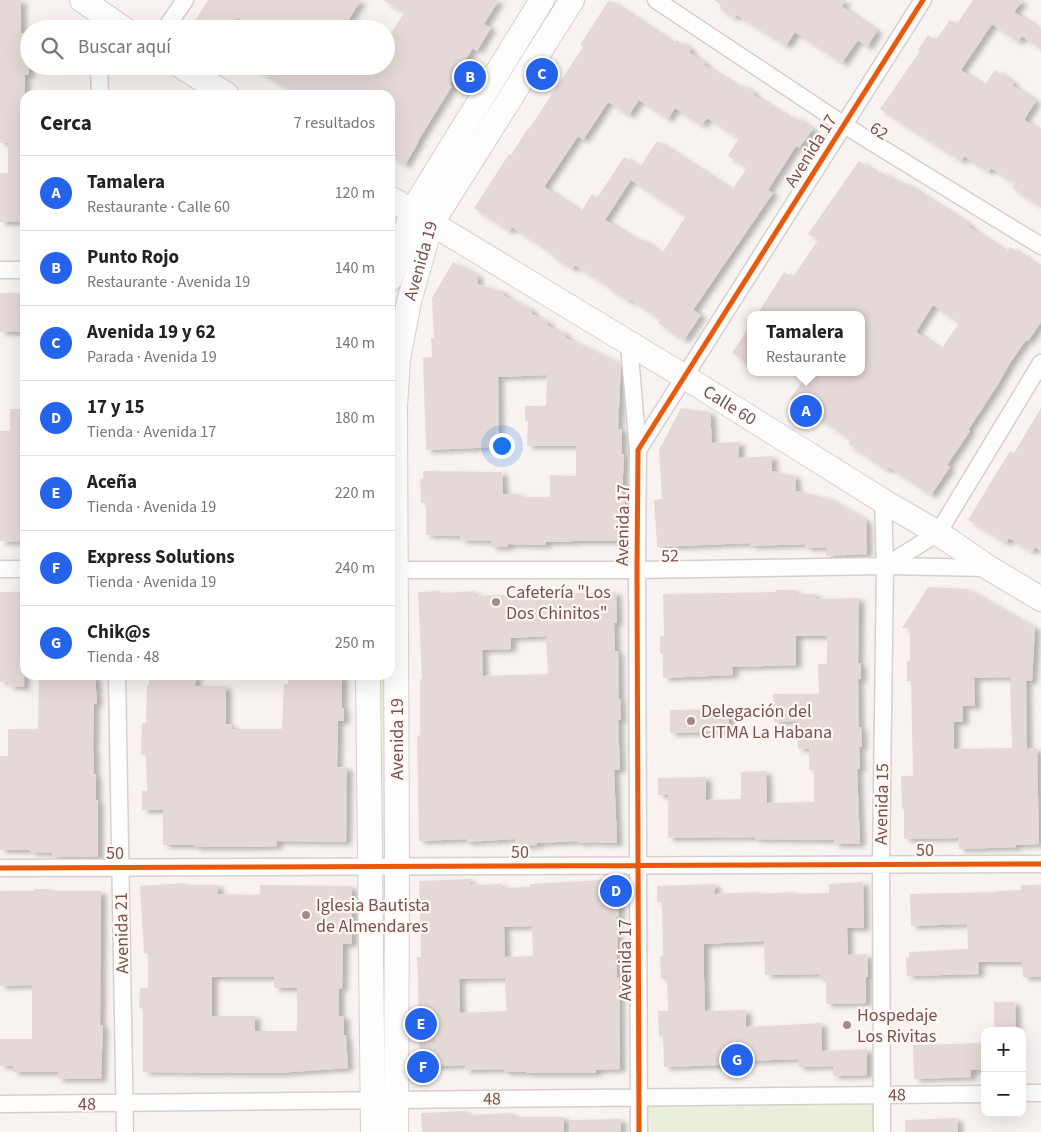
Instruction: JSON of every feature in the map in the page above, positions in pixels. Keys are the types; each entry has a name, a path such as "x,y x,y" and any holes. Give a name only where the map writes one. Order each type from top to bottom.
{"main road":[{"name":"Avenida 19","path":"395,267 542,0"},
{"name":"Avenida 19","path":"395,407 398,359 421,218 572,0"},
{"path":"93,13 107,20"},
{"path":"196,75 219,90"},
{"name":"Calle 60","path":"395,201 685,377 1041,599"},
{"name":"Avenida 19","path":"368,680 371,866 384,1101 396,1132"},
{"name":"Avenida 19","path":"373,1132 384,1101 398,866 395,680"}],"street":[{"path":"171,20 185,0"},
{"name":"62","path":"656,0 844,126 1041,246"},
{"name":"Avenida 17","path":"638,450 923,0"},
{"path":"101,90 102,75"},
{"path":"0,270 20,270"},
{"name":"Avenida 17","path":"629,344 638,450 639,1132"},
{"path":"885,566 938,534 1041,363"},
{"name":"Avenida 15","path":"882,1132 881,864 885,566 883,501"},
{"name":"52","path":"395,570 637,570 885,566 989,568"},
{"path":"0,569 20,569"},
{"name":"Avenida 21","path":"117,680 125,1132"},
{"name":"50","path":"0,868 1041,864"},
{"path":"1026,1094 1041,1093"},
{"name":"48","path":"0,1104 981,1094"}],"green space":[{"path":"380,680 385,680 387,859 381,859"},
{"path":"381,872 387,872 386,1094 382,1094"},
{"path":"882,1095 882,1132 639,1132 639,1098"}],"building":[{"path":"0,0 21,0 20,75 25,75 25,90 20,90 20,222 0,222 0,173 8,173 8,143 0,143"},
{"path":"208,0 361,0 349,20 241,20 238,18 237,20 196,20"},
{"path":"383,0 499,0 484,24 491,28 477,51 473,48 450,84 452,86 405,165 395,159 395,90 290,90 266,75 395,75 395,27 404,13"},
{"path":"609,0 675,44 677,40 691,49 689,52 705,63 704,65 740,88 742,85 754,93 753,95 791,119 793,116 813,129 799,148 796,146 768,190 773,193 693,310 701,315 684,340 658,323 660,319 630,299 628,301 575,265 572,269 512,227 509,231 474,208 583,47 580,45","holes":["639,100 668,119 675,108 702,125 707,118 739,138 728,156 747,168 732,190 657,141 640,167 624,157 597,198 592,194 581,212 544,187 578,136 583,140 608,102 629,115","631,180 686,216 662,253 639,238 638,241 605,220"]},
{"path":"714,0 846,0 841,6 877,31 867,47 858,40 842,63 795,32 786,46 737,15 734,18 719,8 721,5"},
{"path":"973,0 1023,0 1014,12 1041,30 1041,49 1022,36 1018,42 992,24 961,70 984,86 995,70 1014,83 1012,85 1036,101 1024,120 1041,131 1041,207 1012,188 1015,184 991,168 988,172 964,156 961,161 880,109 920,51 918,50 928,35 936,40 950,20 957,24"},
{"path":"859,161 879,175 881,172 901,184 903,182 970,225 969,227 1007,252 1010,247 1041,268 1041,322 1010,363 968,430 970,431 947,465 950,467 931,495 889,467 887,470 848,444 851,440 790,399 806,376 865,376 865,311 760,311 784,272 793,277 818,240 808,234","holes":["933,305 959,323 941,349 916,332"]},
{"path":"453,262 478,276 477,284 504,292 504,296 532,310 532,314 548,322 548,326 566,334 566,338 621,364 618,429 622,429 622,454 624,454 622,497 625,497 624,541 546,542 546,545 508,544 508,547 491,547 491,541 460,540 460,536 426,535 426,503 421,503 420,479 423,479 423,471 502,472 503,494 519,494 519,497 550,497 550,475 576,476 576,446 527,446 528,421 525,421 525,406 546,406 547,375 498,377 499,447 426,450 423,358 432,357 431,338 434,338 432,298"},
{"path":"0,293 20,293 20,332 0,332"},
{"path":"747,330 747,363 732,353"},
{"path":"681,408 710,412 712,443 739,442 739,458 772,456 772,471 795,476 796,491 827,498 866,520 867,554 826,556 826,547 805,548 805,544 750,546 750,543 657,547 654,500 662,499 659,450"},
{"path":"1041,408 1041,551 1035,547 1032,552 1009,538 1006,543 968,520 1010,451 1014,453"},
{"path":"10,409 20,409 20,542 0,541 0,431 10,431"},
{"path":"928,587 966,589 1035,628 1032,681 1026,681 1027,749 1037,748 1039,844 1016,845 1016,847 959,849 958,838 904,839 901,776 913,776 911,681 907,681 907,661 910,661 910,628 902,628","holes":["1010,677 1012,748 954,749 954,722 963,722 963,706 975,706 974,678"]},
{"path":"776,590 795,590 795,594 816,594 816,599 859,598 858,663 861,663 861,679 858,679 859,727 861,727 862,747 859,747 860,769 857,769 860,844 834,844 834,840 754,839 754,837 668,838 668,795 658,795 658,778 706,777 706,800 741,799 741,772 766,771 767,803 814,802 814,770 809,770 809,748 798,749 798,721 774,722 773,694 819,694 818,664 827,664 827,636 796,636 796,665 732,667 733,675 663,678 663,654 660,654 660,636 664,636 663,594 776,592"},
{"path":"475,591 475,596 616,592 617,623 614,623 615,651 618,651 621,720 618,720 620,770 614,770 617,843 578,843 578,841 515,846 515,839 466,842 466,839 419,841 417,736 420,735 420,679 422,679 418,592","holes":["546,636 548,674 483,676 482,650 511,649 511,638"]},
{"path":"0,592 20,592 20,680 24,680 24,687 8,686 9,682 0,682"},
{"path":"39,680 95,680 97,704 94,704 93,751 94,774 96,774 96,800 98,800 98,857 52,857 52,853 30,852 30,850 0,850 0,756 8,756 8,729 38,729"},
{"path":"149,680 196,680 195,686 226,686 226,724 232,725 232,729 282,729 284,684 288,684 288,680 342,680 344,721 338,721 337,767 347,767 346,842 277,841 277,846 252,847 163,845 163,810 142,810 142,791 147,791 146,754 141,754 142,723 146,723 147,685 149,685"},
{"path":"729,709 729,731 670,733 670,710"},
{"path":"470,879 470,885 502,884 503,888 530,887 530,884 618,879 619,917 616,917 618,952 616,952 617,978 619,978 620,1069 596,1070 596,1073 526,1073 504,1072 504,1069 465,1070 465,1065 420,1067 417,957 421,957 419,881","holes":["532,926 533,956 505,957 504,927","505,978 506,1011 460,1013 459,979"]},
{"path":"863,882 864,928 847,928 848,955 867,954 866,1003 826,1004 826,979 820,979 819,974 765,975 764,941 704,944 704,978 705,1011 746,1010 746,1027 821,1023 822,1051 867,1049 867,1075 833,1076 833,1066 798,1067 798,1059 747,1061 747,1064 664,1067 663,1036 659,1037 658,1011 668,1011 667,979 661,979 660,956 663,956 662,902 657,903 657,886 715,884 715,894 793,892 793,894 829,893 829,884"},
{"path":"185,883 185,885 218,885 218,894 260,895 260,885 352,886 352,944 343,944 342,989 339,988 339,1016 344,1016 348,1068 277,1073 143,1072 143,1008 139,1008 140,988 148,988 148,953 144,953 140,886","holes":["212,977 274,977 274,988 297,988 297,1031 255,1031 255,1016 212,1016"]},
{"path":"1021,885 1041,885 1041,977 1023,977 1022,962 978,962 979,974 907,976 906,958 909,958 909,952 968,949 967,924 911,926 910,894 997,892 1021,890"},
{"path":"34,889 50,889 50,891 101,891 100,1025 103,1025 101,1079 58,1079 58,1072 13,1072 13,1066 0,1066 0,1039 32,1039 32,985 0,986 0,891 34,891"},
{"path":"994,1002 1015,1002 1016,1027 994,1027"},
{"path":"981,1043 981,1070 971,1070 971,1077 914,1079 913,1045"},
{"path":"466,1111 466,1115 512,1113 512,1117 564,1117 564,1132 422,1132 421,1113"},
{"path":"957,1118 958,1132 905,1132 905,1120"},
{"path":"621,1119 621,1132 569,1132 569,1120"}],"cycle path":[{"path":"639,1132 638,450 923,0"},
{"path":"0,868 1041,864"}],"place":[{"name":"Avenida 19 y 62","path":"542,74"},
{"name":"Punto Rojo","path":"470,77"},
{"name":"Tamalera","path":"806,411"},
{"name":"Cafetería \"Los Dos Chinitos\"","path":"496,602"},
{"name":"Delegación del CITMA La Habana","path":"691,721"},
{"name":"17 y 15","path":"616,891"},
{"name":"Iglesia Bautista de Almendares","path":"306,915"},
{"name":"Aceña","path":"421,1024"},
{"name":"Hospedaje Los Rivitas","path":"847,1025"},
{"name":"Chik@s","path":"737,1060"},
{"name":"Express Solutions","path":"423,1067"}]}
